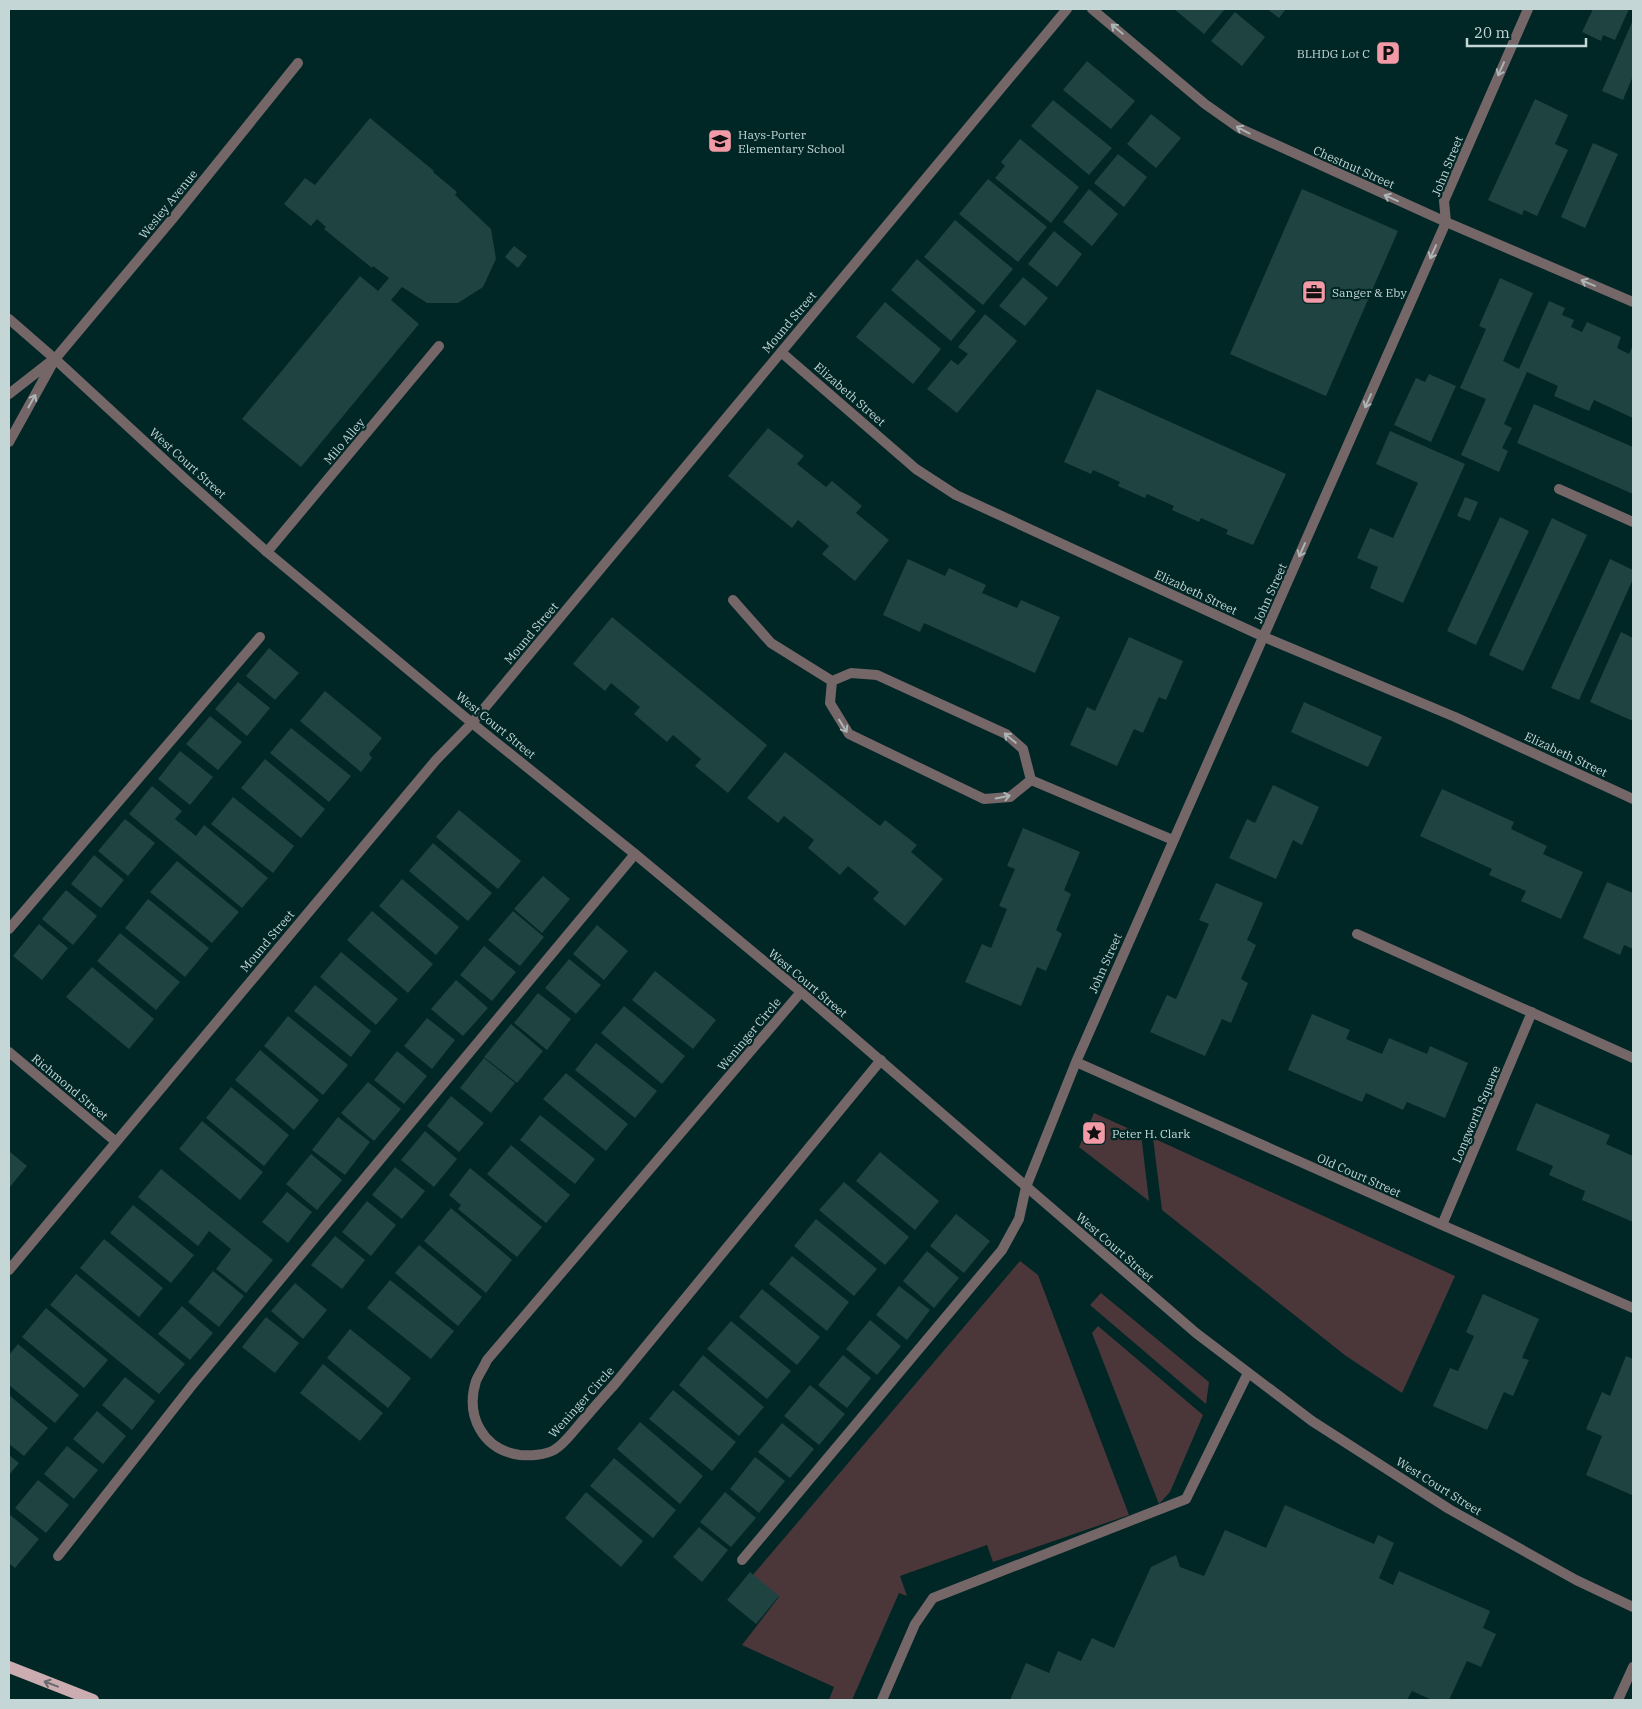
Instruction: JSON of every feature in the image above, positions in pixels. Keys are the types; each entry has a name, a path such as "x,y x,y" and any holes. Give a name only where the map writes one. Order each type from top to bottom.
{"main road":[{"path":"9,1667 93,1700"}],"street":[{"name":"Mound Street","path":"9,1270 115,1141 436,760 472,723 1067,9"},
{"name":"Chestnut Street","path":"1092,9 1205,104 1238,128 1446,222 1633,302"},
{"name":"John Street","path":"742,1560 1002,1250 1019,1219 1026,1187 1076,1062 1446,222 1444,201 1528,9"},
{"name":"Wesley Avenue","path":"55,359 174,217 298,63"},
{"name":"West Court Street","path":"9,319 267,552 472,723 635,854 801,992 1196,1333 1312,1420 1449,1510 1576,1580 1633,1607"},
{"name":"Milo Alley","path":"267,552 439,346"},
{"name":"Elizabeth Street","path":"781,352 916,469 956,495 1264,637 1455,717 1633,799"},
{"path":"9,394 55,359"},
{"path":"9,442 55,359"},
{"path":"1559,489 1633,522"},
{"path":"733,600 771,643 832,681"},
{"path":"9,929 260,636"},
{"path":"832,681 851,673 878,675 1006,734 1023,749 1031,780"},
{"path":"832,681 830,704 849,734 984,800 1010,797 1031,780"},
{"path":"1031,780 1173,840"},
{"path":"58,1556 218,1353 635,854"},
{"path":"1357,934 1633,1058"},
{"name":"Weninger Circle","path":"801,992 488,1360 477,1379 474,1395 474,1412 482,1434 496,1447 510,1454 527,1456 554,1450 570,1436 614,1385 880,1060"},
{"name":"Longworth Square","path":"1442,1225 1532,1012"},
{"name":"Richmond Street","path":"9,1052 115,1141"},
{"name":"Old Court Street","path":"1076,1062 1633,1308"},
{"path":"882,1700 915,1624 933,1598 1186,1499 1248,1373"},
{"path":"1618,1700 1633,1667"}],"shaded area":[{"path":"1094,1113 1141,1134 1149,1201 1079,1147"},
{"path":"1153,1138 1455,1276 1402,1393 1346,1356 1162,1210"},
{"path":"1020,1261 1038,1275 1129,1515 993,1562 987,1545 900,1576 907,1596 899,1593 852,1700 829,1700 834,1687 742,1645 779,1597 752,1576"},
{"path":"1101,1293 1209,1382 1206,1404 1090,1305"},
{"path":"1098,1326 1203,1415 1170,1492 1159,1504 1092,1333"}],"building":[{"path":"1174,9 1225,9 1204,34"},
{"path":"1267,9 1286,9 1279,18"},
{"path":"1593,9 1629,9 1615,40 1603,35 1601,41 1582,32"},
{"path":"1235,12 1265,37 1242,66 1211,41"},
{"path":"1633,20 1633,76 1623,100 1602,91"},
{"path":"1087,61 1135,101 1111,129 1063,90"},
{"path":"1535,99 1568,115 1555,144 1568,150 1537,216 1524,210 1522,215 1488,200"},
{"path":"1053,100 1112,148 1089,175 1031,126"},
{"path":"1151,114 1181,138 1156,168 1127,144"},
{"path":"370,118 457,192 455,195 491,229 496,259 483,287 458,303 427,303 402,287 391,300 419,324 301,467 242,419 360,276 378,291 389,278 373,266 372,268 324,229 326,227 317,219 311,226 284,204 305,178 315,185"},
{"path":"1020,139 1079,187 1051,223 995,178 1005,166 1001,162"},
{"path":"1593,143 1618,154 1585,228 1561,217"},
{"path":"1118,154 1147,177 1124,207 1094,183"},
{"path":"988,179 1047,227 1018,262 959,214"},
{"path":"1089,189 1118,214 1092,246 1063,222"},
{"name":"Sanger & Eby","path":"1302,189 1398,231 1326,396 1230,354"},
{"path":"955,220 1013,269 983,305 924,257"},
{"path":"1054,231 1082,254 1057,287 1028,264"},
{"path":"514,246 527,256 518,268 505,257"},
{"path":"917,259 976,311 951,341 891,290"},
{"path":"1023,277 1048,298 1025,326 999,306"},
{"path":"1500,278 1533,293 1503,361 1519,369 1549,301 1565,308 1562,315 1574,320 1571,327 1582,332 1587,322 1621,337 1617,348 1629,354 1633,345 1633,418 1594,400 1589,411 1554,396 1558,386 1527,372 1504,424 1512,428 1502,448 1508,451 1499,472 1461,455 1486,399 1460,388 1486,329 1479,326"},
{"path":"885,302 941,349 913,384 856,337"},
{"path":"985,314 1017,341 957,413 927,389 951,360 958,365 968,354 958,347"},
{"path":"1429,374 1456,386 1431,442 1394,425 1416,378 1425,382"},
{"path":"1097,389 1286,474 1253,545 1226,534 1228,530 1201,518 1199,522 1172,510 1174,506 1147,494 1145,498 1118,486 1120,482 1093,470 1091,474 1064,462"},
{"path":"1534,404 1633,447 1633,494 1517,443"},
{"path":"768,428 804,456 797,464 826,487 832,481 862,506 856,513 889,540 855,581 822,554 829,546 798,520 792,528 728,476"},
{"path":"1390,431 1465,464 1403,603 1370,588 1378,567 1357,558 1370,528 1393,538 1418,483 1376,464"},
{"path":"1465,497 1478,502 1470,521 1457,516"},
{"path":"1500,517 1529,531 1476,645 1447,631"},
{"path":"1552,518 1587,535 1523,671 1489,655"},
{"path":"908,559 945,576 949,568 986,585 982,593 1017,608 1021,600 1060,617 1035,673 924,623 920,632 883,615"},
{"path":"1610,559 1633,570 1633,579 1579,700 1551,688"},
{"path":"612,617 767,745 728,793 695,766 701,759 673,735 667,742 634,714 640,707 611,683 605,691 573,664"},
{"path":"1621,632 1633,638 1633,721 1590,702"},
{"path":"1129,637 1183,661 1166,700 1159,697 1143,733 1134,729 1117,766 1070,745 1087,707 1095,711"},
{"path":"269,648 299,673 275,700 246,676"},
{"path":"238,682 270,708 247,736 215,709"},
{"path":"325,691 382,738 369,754 372,758 361,772 300,721"},
{"path":"1304,702 1382,737 1368,767 1291,732"},
{"path":"210,716 242,742 218,770 186,744"},
{"path":"291,728 351,776 329,802 270,753"},
{"path":"180,751 213,777 190,805 158,779"},
{"path":"785,752 880,826 885,820 917,845 911,852 943,879 905,926 873,899 879,892 848,866 840,875 808,848 814,840 784,816 778,823 747,798"},
{"path":"265,759 325,809 301,838 241,788"},
{"path":"1273,785 1319,807 1302,845 1293,840 1276,879 1229,858 1247,819 1255,823"},
{"path":"152,786 182,811 175,819 196,836 204,825 268,878 242,908 129,814"},
{"path":"1442,789 1514,822 1511,829 1547,846 1543,854 1583,872 1561,919 1521,901 1526,891 1489,875 1492,869 1420,836"},
{"path":"233,797 294,846 273,873 211,824"},
{"path":"459,810 521,861 498,889 436,837"},
{"path":"125,819 155,843 128,876 98,851"},
{"path":"1023,828 1080,852 1064,890 1071,894 1056,930 1062,934 1046,971 1037,967 1021,1006 965,982 982,944 991,948 1007,909 999,906 1015,869 1007,866"},
{"path":"433,843 492,893 468,921 409,871"},
{"path":"94,855 124,880 101,908 71,884"},
{"path":"177,861 239,912 212,943 150,892"},
{"path":"543,876 570,899 542,933 514,909"},
{"path":"402,879 459,927 436,955 379,906"},
{"path":"1607,882 1633,893 1633,949 1624,945 1620,955 1583,938"},
{"path":"1216,883 1263,903 1247,940 1256,945 1241,979 1248,983 1231,1023 1222,1019 1205,1056 1150,1032 1167,995 1176,999 1209,924 1199,920"},
{"path":"66,890 97,916 73,945 42,919"},
{"path":"148,899 209,948 185,977 125,928"},
{"path":"372,911 433,964 408,993 347,940"},
{"path":"513,911 544,937 520,966 488,940"},
{"path":"39,924 68,948 42,980 13,956"},
{"path":"597,925 628,951 604,980 573,954"},
{"path":"120,933 180,982 156,1010 97,961"},
{"path":"484,946 516,972 492,1001 460,975"},
{"path":"341,952 398,999 376,1025 320,977"},
{"path":"569,959 601,985 576,1014 545,988"},
{"path":"92,967 154,1019 129,1049 66,997"},
{"path":"655,971 716,1020 693,1049 632,1000"},
{"path":"456,980 488,1008 463,1036 431,1009"},
{"path":"315,985 371,1031 351,1057 294,1011"},
{"path":"538,993 571,1019 547,1050 514,1023"},
{"path":"624,1006 685,1056 662,1084 601,1033"},
{"path":"1312,1014 1350,1030 1346,1039 1382,1054 1389,1038 1427,1054 1430,1046 1468,1063 1445,1118 1407,1102 1403,1110 1366,1093 1362,1102 1288,1070"},
{"path":"288,1016 348,1065 323,1095 264,1046"},
{"path":"427,1018 455,1040 432,1069 404,1046"},
{"path":"511,1024 543,1051 517,1083 484,1057"},
{"path":"596,1043 657,1091 635,1118 575,1070"},
{"path":"260,1050 319,1100 294,1130 235,1080"},
{"path":"397,1051 427,1076 404,1104 374,1080"},
{"path":"484,1058 515,1083 491,1113 460,1088"},
{"path":"566,1073 628,1124 606,1151 543,1099"},
{"path":"368,1082 401,1109 374,1141 341,1113"},
{"path":"231,1087 289,1135 264,1166 206,1118"},
{"path":"451,1096 484,1123 459,1152 427,1126"},
{"path":"1536,1103 1610,1135 1606,1144 1633,1156 1633,1222 1582,1200 1585,1191 1549,1175 1553,1166 1516,1150"},
{"path":"540,1115 595,1159 575,1184 520,1140"},
{"path":"338,1117 370,1142 345,1175 312,1150"},
{"path":"202,1121 263,1172 240,1200 179,1149"},
{"path":"425,1131 457,1159 434,1187 401,1160"},
{"path":"511,1145 570,1195 546,1223 487,1174"},
{"path":"9,1151 27,1166 9,1188"},
{"path":"880,1152 939,1201 915,1230 856,1181"},
{"path":"311,1154 342,1180 317,1210 286,1184"},
{"path":"395,1167 425,1191 402,1219 372,1195"},
{"path":"470,1168 542,1227 517,1257 458,1209 461,1205 449,1195"},
{"path":"161,1169 273,1260 246,1293 216,1269 231,1249 209,1231 198,1246 138,1197"},
{"path":"844,1182 909,1237 885,1265 819,1210"},
{"path":"287,1192 312,1212 288,1243 262,1222"},
{"path":"367,1201 396,1225 371,1256 342,1232"},
{"path":"133,1205 194,1255 171,1283 110,1233"},
{"path":"451,1208 512,1260 486,1293 424,1241"},
{"path":"956,1214 990,1241 964,1273 930,1246"},
{"path":"816,1219 877,1269 854,1296 794,1246"},
{"path":"335,1236 365,1260 342,1289 311,1265"},
{"path":"104,1239 163,1288 139,1317 80,1268"},
{"path":"419,1245 482,1297 458,1326 395,1273"},
{"path":"927,1251 959,1278 934,1308 903,1281"},
{"path":"792,1256 849,1302 827,1331 769,1284"},
{"path":"213,1271 244,1296 219,1327 188,1302"},
{"path":"76,1274 185,1364 159,1394 50,1305"},
{"path":"390,1280 454,1331 431,1359 367,1308"},
{"path":"295,1283 327,1310 303,1339 271,1311"},
{"path":"899,1286 930,1310 907,1340 876,1315"},
{"path":"762,1289 820,1337 797,1365 739,1317"},
{"path":"1483,1294 1539,1319 1522,1358 1529,1360 1513,1396 1504,1392 1487,1430 1433,1406 1450,1368 1458,1371 1474,1336 1466,1332"},
{"path":"182,1306 213,1333 190,1360 158,1334"},
{"path":"46,1308 108,1360 84,1388 22,1337"},
{"path":"266,1317 299,1343 275,1373 242,1347"},
{"path":"870,1320 901,1346 877,1375 846,1349"},
{"path":"731,1321 791,1371 767,1399 707,1349"},
{"path":"350,1329 411,1378 388,1408 327,1358"},
{"path":"18,1344 79,1395 55,1423 9,1385 9,1355"},
{"path":"703,1355 764,1407 739,1436 679,1385"},
{"path":"843,1355 871,1378 847,1408 818,1385"},
{"path":"1626,1356 1633,1359 1632,1495 1586,1475 1602,1436 1586,1429 1602,1392 1610,1396"},
{"path":"323,1364 383,1413 360,1441 300,1393"},
{"path":"125,1377 155,1401 132,1430 102,1405"},
{"path":"810,1385 845,1414 819,1445 784,1416"},
{"path":"673,1390 736,1442 712,1471 649,1419"},
{"path":"9,1395 48,1428 24,1456 9,1444"},
{"path":"97,1411 126,1436 103,1464 73,1439"},
{"path":"640,1422 703,1476 680,1504 617,1449"},
{"path":"782,1423 814,1449 790,1478 758,1452"},
{"path":"67,1446 98,1470 74,1499 44,1474"},
{"path":"9,1455 19,1463 9,1475"},
{"path":"755,1457 785,1481 759,1513 730,1489"},
{"path":"614,1458 676,1510 653,1538 590,1486"},
{"path":"38,1480 69,1505 46,1533 15,1508"},
{"path":"586,1492 643,1541 621,1567 565,1518"},
{"path":"725,1492 756,1518 731,1547 700,1522"},
{"path":"1285,1505 1374,1544 1378,1535 1394,1543 1379,1578 1393,1585 1399,1571 1490,1611 1483,1628 1496,1634 1481,1667 1467,1661 1449,1700 1432,1700 1412,1691 1407,1700 1010,1700 1026,1663 1049,1673 1058,1651 1081,1661 1092,1638 1114,1648 1151,1567 1176,1555 1180,1567 1204,1576 1225,1530 1266,1548"},
{"path":"9,1514 39,1539 15,1568 9,1563"},
{"path":"699,1527 728,1550 702,1582 673,1557"},
{"path":"750,1572 779,1596 756,1624 727,1600"}],"place":[{"name":"BLHDG Lot C","path":"1388,53"},
{"name":"Hays-Porter Elementary School","path":"720,141"},
{"name":"Sanger & Eby","path":"1314,292"},
{"name":"Peter H. Clark","path":"1094,1133"}]}
